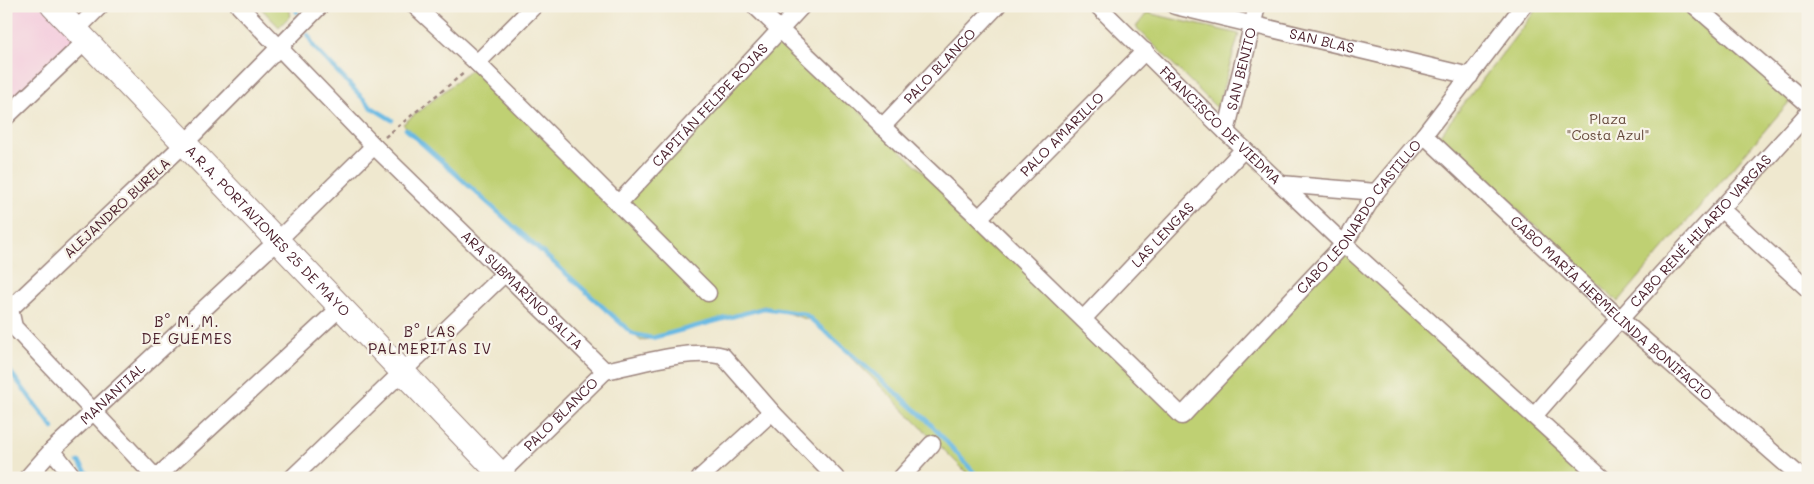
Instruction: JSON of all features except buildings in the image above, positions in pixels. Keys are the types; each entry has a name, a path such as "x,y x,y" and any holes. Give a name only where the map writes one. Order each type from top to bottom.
{"street":[{"name":"A.R.A. PORTAVIONES 25 DE MAYO","path":"53,6 276,241 404,371 500,476"},
{"path":"6,117 81,35 100,6"},
{"name":"ARA SUBMARINO SALTA","path":"239,6 374,146 605,371"},
{"name":"ALEJANDRO BURELA","path":"94,412 14,327 10,309 184,144 320,6"},
{"path":"415,6 477,63 708,293"},
{"path":"477,63 534,6"},
{"path":"755,6 1083,319"},
{"name":"CAPITÁN FELIPE ROJAS","path":"618,204 802,6"},
{"name":"PALO BLANCO","path":"882,127 997,6"},
{"name":"FRANCISCO DE VIEDMA","path":"1098,6 1226,132 1344,244 1602,478"},
{"name":"SAN BLAS","path":"1175,6 1254,23 1470,76"},
{"name":"SAN BENITO","path":"1226,132 1257,6"},
{"name":"CABO LEONARDO CASTILLO","path":"1083,319 1182,416 1344,244 1376,192 1424,135 1523,6"},
{"path":"1695,6 1808,104"},
{"name":"PALO AMARILLO","path":"979,218 1145,51"},
{"name":"CABO RENÉ HILARIO VARGAS","path":"1534,416 1619,318 1722,210 1808,113"},
{"name":"CABO MARÍA HERMELINDA BONIFACIO","path":"1424,135 1619,318 1802,478"},
{"name":"MANANTIAL","path":"27,478 52,450 276,241 374,146"},
{"name":"LAS LENGAS","path":"1083,319 1244,149"},
{"path":"1281,184 1376,192"},
{"path":"1722,210 1808,289"},
{"path":"295,477 504,274"},
{"path":"94,412 156,478 342,306"},
{"path":"605,371 692,354 712,353 723,356 772,412 836,478"},
{"name":"PALO BLANCO","path":"500,476 605,371"},
{"path":"700,478 772,412"},
{"path":"901,478 932,444"},
{"path":"52,450 74,478"}],"path":[{"path":"374,146 477,63"}],"shaded area":[{"path":"6,6 51,6 84,41 6,112"}],"green space":[{"path":"259,6 287,6 291,15 279,27"},
{"name":"Plaza \"Costa Azul\"","path":"1539,6 1685,6 1796,94 1618,302 1439,136"},
{"path":"1147,13 1239,34 1217,108 1136,27"},
{"path":"780,35 1181,418 1344,245 1599,478 972,478 816,322 764,306 641,341 403,124 477,65 618,205"}],"waterway":[{"path":"295,6 297,12"},
{"path":"308,35 314,47 371,107 392,120"},
{"path":"406,129 633,334 652,338 764,308 805,314 926,419 979,478"},
{"path":"6,366 53,428"},
{"path":"79,462 91,478"}],"district":[{"name":"B° M. M. DE GUEMES","path":"187,330"},
{"name":"B° LAS PALMERITAS IV","path":"430,340"}]}
